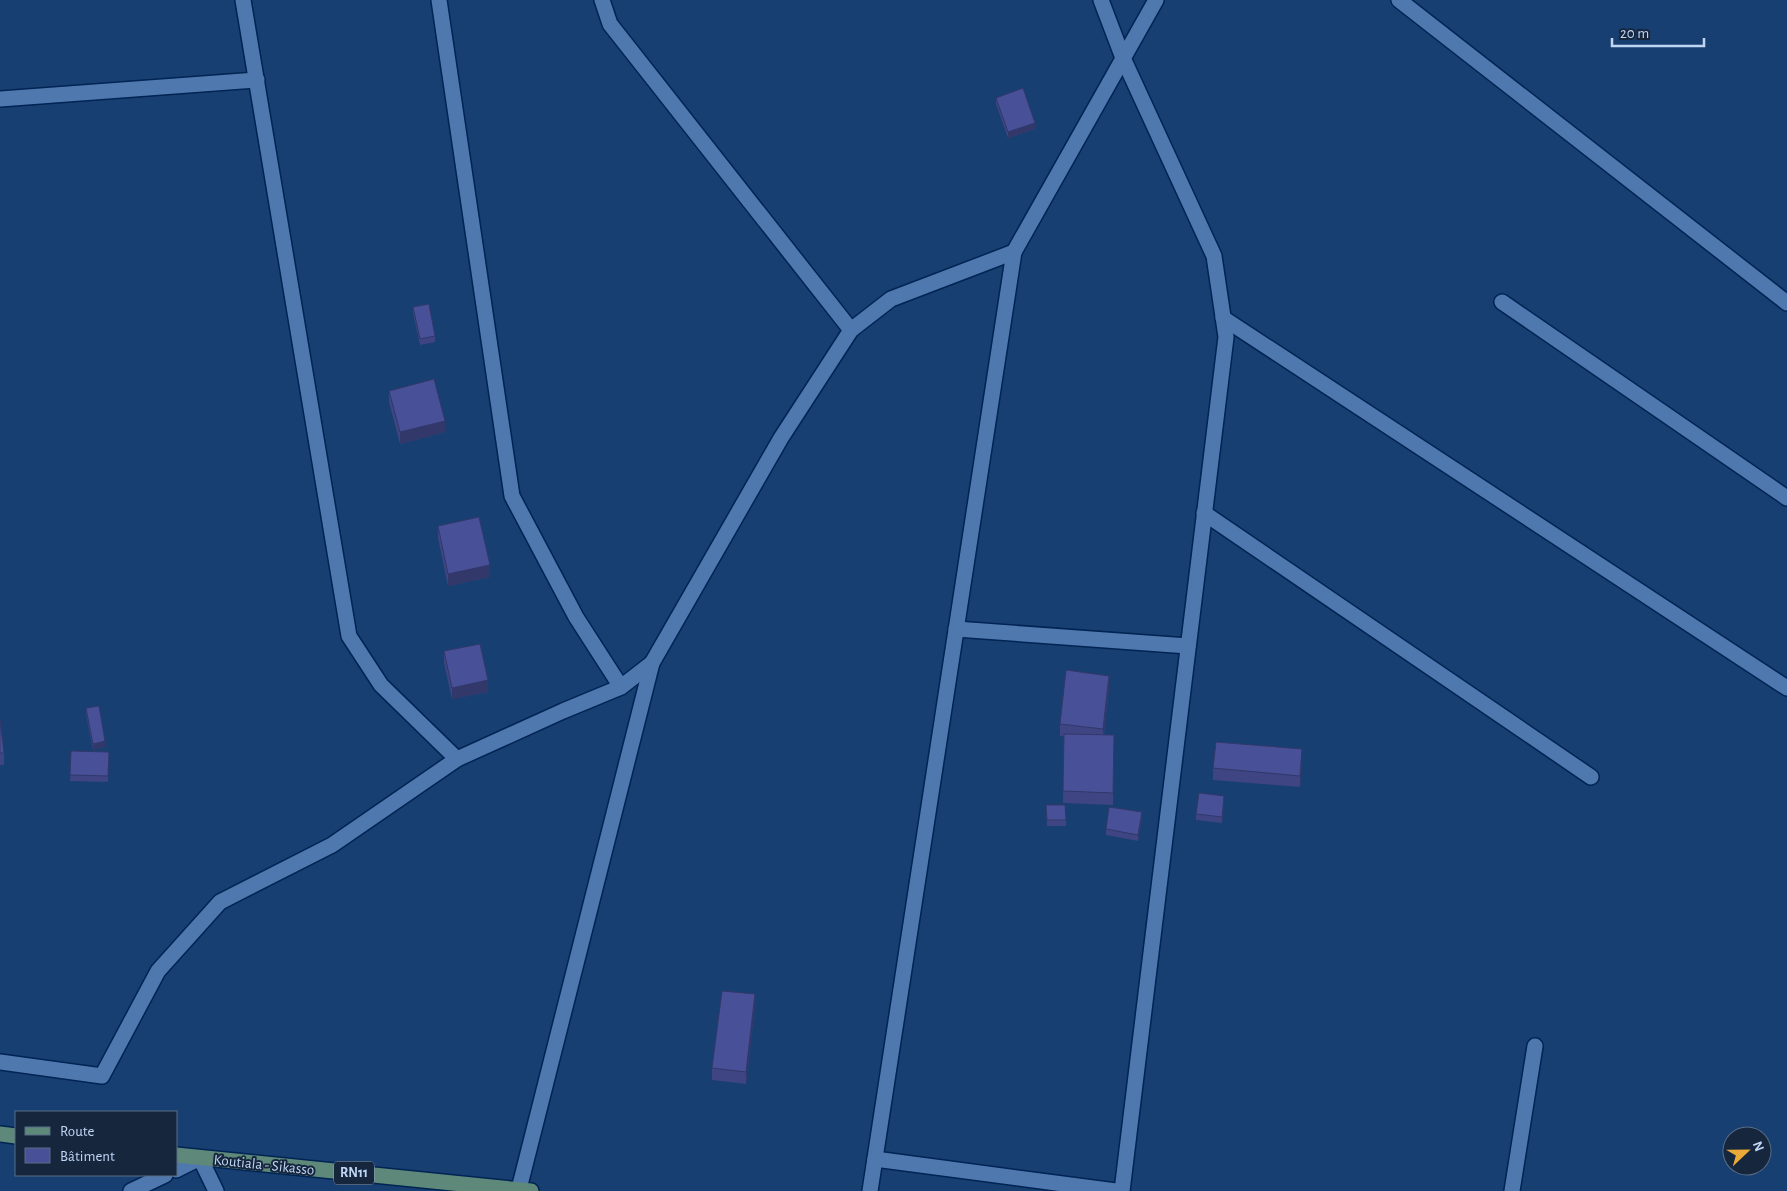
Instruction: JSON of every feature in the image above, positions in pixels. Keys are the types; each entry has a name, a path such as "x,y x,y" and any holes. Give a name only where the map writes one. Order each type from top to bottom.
{"main road":[{"path":"0,1134 15,1136"},
{"name":"Koutiala - Sikasso","path":"178,1155 525,1190"}],"street":[{"path":"244,0 349,636 381,685 458,759"},
{"path":"439,0 512,496 576,618 621,687"},
{"path":"602,0 610,24 851,330"},
{"path":"1101,0 1123,58 1214,256 1226,337 1122,1191"},
{"path":"870,1191 1014,252 1156,0"},
{"path":"1399,0 1787,303"},
{"path":"0,99 257,80"},
{"path":"525,1190 652,663 781,438 851,330 890,299 1014,252"},
{"path":"1502,302 1787,498"},
{"path":"1223,318 1787,688"},
{"path":"1204,513 1591,777"},
{"path":"956,629 1188,646"},
{"path":"0,1062 102,1076 158,972 220,902 332,845 458,759 621,687 652,663"},
{"path":"1512,1191 1535,1046"},
{"path":"178,1169 200,1158 216,1191"},
{"path":"875,1159 1116,1191"},
{"path":"131,1191 163,1176"}],"building":[{"path":"1023,88 1035,123 1008,132 996,98"},
{"path":"429,304 435,336 420,339 413,307"},
{"path":"434,379 445,421 400,432 389,391"},
{"path":"479,517 490,565 448,574 438,526"},
{"path":"480,644 488,680 452,688 444,651"},
{"path":"1066,670 1109,676 1103,729 1060,724"},
{"path":"99,706 105,741 93,744 86,708"},
{"path":"0,720 4,753 0,753"},
{"path":"1064,734 1114,735 1113,793 1063,791"},
{"path":"1216,742 1302,749 1300,776 1213,768"},
{"path":"71,751 109,752 108,776 70,775"},
{"path":"1199,793 1224,796 1222,817 1196,814"},
{"path":"1046,805 1065,805 1066,820 1047,820"},
{"path":"1109,807 1142,812 1138,835 1106,829"},
{"path":"722,991 755,994 746,1072 712,1068"}]}
